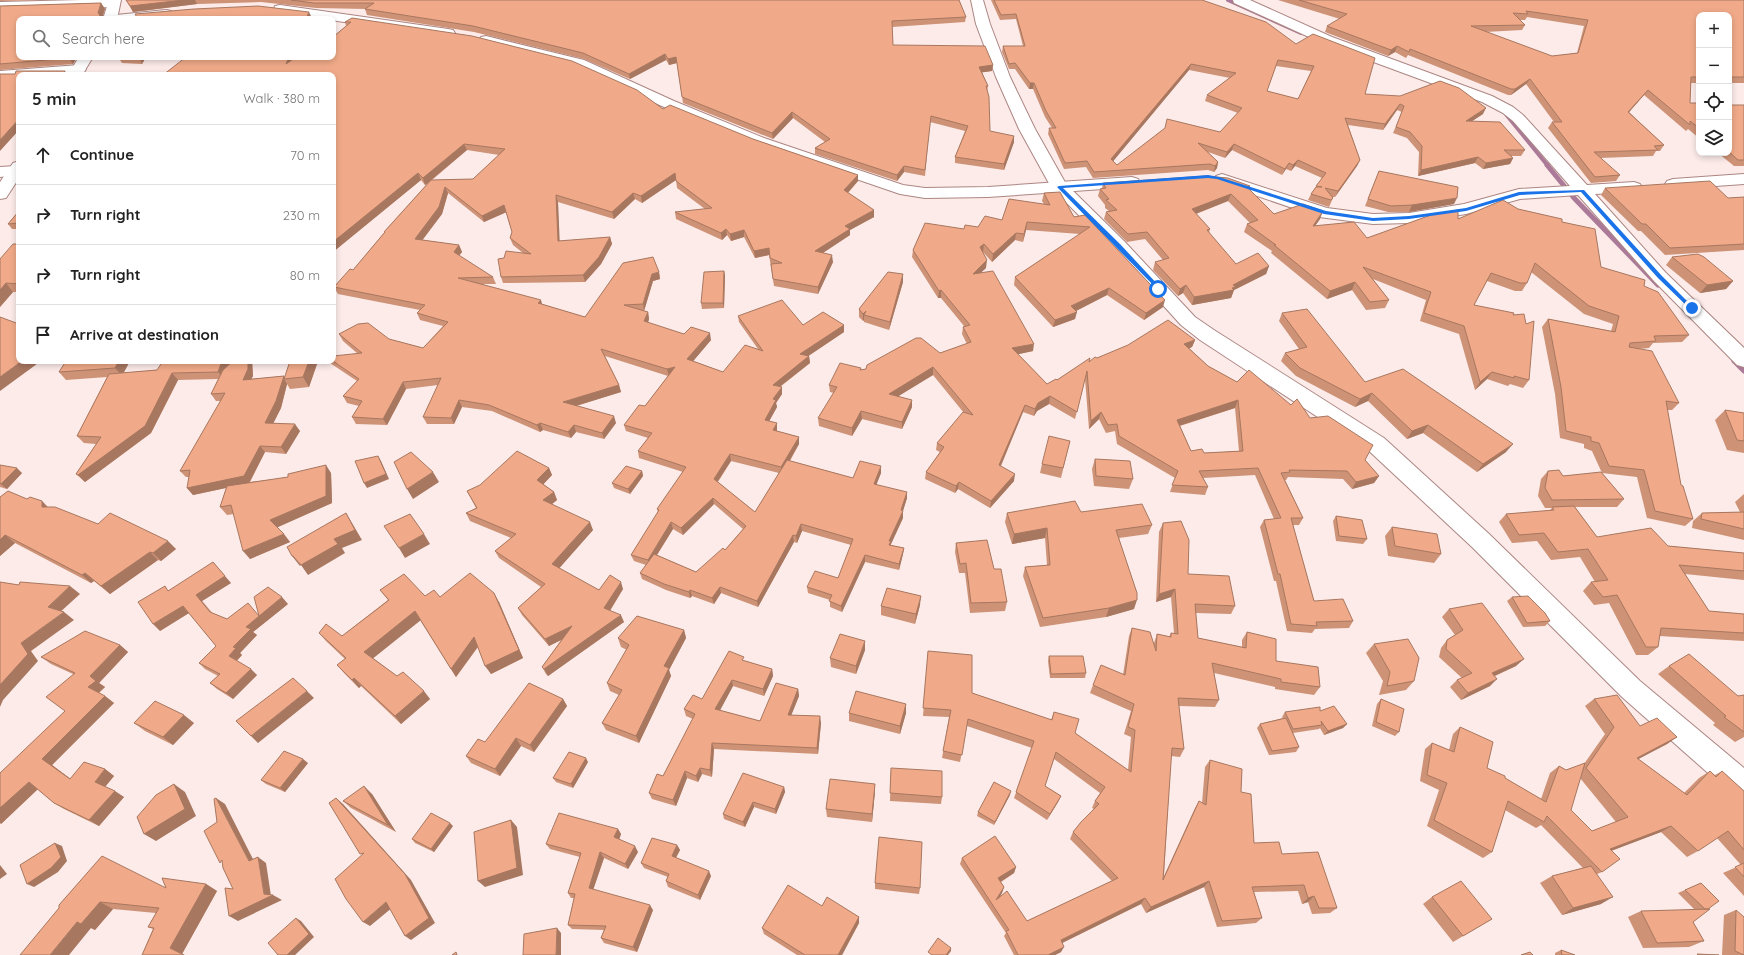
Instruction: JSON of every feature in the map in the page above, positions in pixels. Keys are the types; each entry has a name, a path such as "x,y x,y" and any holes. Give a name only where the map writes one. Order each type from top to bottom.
{"street":[{"path":"977,0 983,24 1003,77 1027,129 1059,187 1118,245 1188,321 1207,335 1376,444 1480,540 1631,689 1744,786"},
{"path":"1239,0 1327,40 1480,96 1508,110 1518,118 1580,191 1660,277 1744,360"},
{"path":"0,6 114,2 111,16"},
{"path":"266,7 336,16"},
{"path":"144,16 182,12"},
{"path":"336,16 467,36 579,63 669,104 759,141 900,189 925,193 988,192 1147,181"},
{"path":"77,72 84,60"},
{"path":"0,75 16,74"},
{"path":"0,194 12,170"},
{"path":"1208,177 1228,180 1325,213 1373,220 1409,218 1466,209 1519,194 1556,193 1744,179"}],"building":[{"path":"126,0 184,0 130,6"},
{"path":"291,0 959,0 966,17 892,21 893,45 985,46 993,65 979,67 988,86 986,86 989,97 990,131 1014,136 1004,164 955,157 968,126 931,116 925,170 904,166 897,175 815,148 830,139 792,112 772,133 682,97 676,57 668,59 665,54 629,74 583,53 473,26 365,9 374,3 314,3"},
{"path":"994,0 1202,0 1266,22 1296,44 1313,34 1375,58 1365,94 1400,96 1440,81 1459,88 1486,108 1466,121 1500,122 1525,150 1504,150 1513,158 1486,163 1478,157 1421,170 1422,146 1410,132 1396,127 1404,106 1400,104 1385,124 1345,118 1360,160 1338,191 1325,188 1333,198 1331,200 1311,194 1316,187 1322,187 1316,186 1326,173 1298,160 1293,165 1289,163 1285,169 1234,144 1227,152 1198,143 1218,162 1215,166 1210,164 1094,172 1087,161 1065,163 1049,128 1056,128 1046,111 1034,83 1030,83 1015,63 1009,64 1003,46 1025,46 1016,14 1001,15","holes":["1278,60 1314,66 1298,99 1267,91","1191,64 1236,73 1207,95 1242,108 1220,132 1167,119 1165,128 1117,165 1111,159"]},
{"path":"1299,0 1744,0 1744,77 1732,77 1732,12 1696,12 1696,77 1691,77 1690,103 1696,103 1696,126 1690,121 1690,125 1648,90 1628,112 1664,145 1654,146 1658,150 1594,152 1620,175 1595,177 1552,122 1562,122 1530,79 1515,89 1511,89 1410,49 1409,52 1397,46 1391,50 1327,26 1347,14","holes":["1526,11 1588,20 1578,53 1552,56 1471,26 1525,25 1513,13 1528,14"]},
{"path":"101,3 98,13 100,16 16,16 16,60 46,60 0,64 0,6"},
{"path":"258,6 309,12 307,16 136,16 135,14"},
{"path":"352,18 472,36 572,61 637,90 663,109 670,105 753,139 858,175 844,190 874,210 845,226 850,229 815,251 832,255 818,287 773,279 771,264 782,263 770,258 769,248 754,251 744,230 730,234 726,229 721,233 675,212 712,208 676,181 675,173 641,196 633,193 612,212 556,195 558,241 610,237 599,257 583,275 501,277 498,259 504,258 506,251 531,254 510,238 512,232 504,205 482,216 445,187 439,207 415,239 459,245 454,252 493,277 458,278 541,300 538,303 585,317 623,263 653,257 659,272 652,274 643,304 624,305 648,312 644,321 684,334 691,327 710,333 687,359 723,372 745,345 763,351 738,316 782,300 803,325 823,312 844,325 800,354 809,356 773,385 782,387 773,399 776,400 765,420 777,423 773,430 799,437 781,467 730,454 714,479 755,512 787,460 853,478 860,461 881,466 874,484 907,492 901,510 903,511 889,541 891,541 889,545 904,548 899,564 865,555 841,606 829,601 832,595 807,587 815,571 838,578 853,539 801,524 796,536 793,535 757,601 720,587 712,598 690,590 689,592 664,584 640,573 654,554 696,572 723,548 725,550 746,526 713,498 681,528 671,522 648,560 631,555 659,510 657,509 686,467 638,451 652,433 624,425 639,405 645,406 675,367 667,369 601,349 619,385 563,402 614,416 602,433 574,425 568,432 540,423 537,425 489,405 459,400 451,418 423,417 441,378 403,382 383,419 352,417 362,401 343,396 359,379 336,363 336,356 362,353 339,334 358,324 368,323 389,339 423,348 448,322 417,313 425,305 336,287 336,285 350,269 353,270 384,232 431,180 473,179 505,149 464,144 423,178 418,173 336,240 336,72 167,72 182,60 288,60 286,64 292,60 336,60 336,34 351,22 345,22"},
{"path":"16,71 65,71 16,72 16,122 0,140 0,74 15,74"},
{"path":"1732,105 1744,105 1744,160 1738,160 1732,155"},
{"path":"1379,171 1458,187 1457,198 1412,205 1391,206 1368,199"},
{"path":"1206,176 1228,178 1250,186 1247,187 1274,214 1303,204 1323,211 1313,226 1354,222 1367,238 1431,215 1428,215 1458,210 1458,219 1503,200 1518,209 1562,219 1562,222 1595,229 1601,267 1645,280 1644,286 1658,292 1689,335 1654,336 1656,341 1630,343 1629,347 1652,351 1679,403 1666,401 1681,485 1683,486 1693,519 1655,511 1644,470 1609,466 1599,443 1591,441 1591,437 1566,431 1561,387 1548,319 1615,332 1619,316 1589,306 1535,263 1527,283 1520,283 1491,273 1474,305 1514,313 1513,315 1524,314 1526,324 1534,321 1529,380 1514,376 1514,378 1492,372 1480,382 1464,326 1424,313 1431,292 1363,267 1389,300 1370,302 1355,282 1330,291 1274,245 1276,245 1247,224 1258,220 1231,194 1192,209 1210,229 1207,230 1236,264 1258,253 1269,266 1233,285 1236,287 1232,288 1234,290 1194,297 1186,285 1180,289 1155,262 1169,258 1147,232 1128,234 1106,212 1117,210 1106,200 1109,199 1100,189 1106,188 1103,183"},
{"path":"1710,181 1728,198 1744,197 1744,244 1670,248 1646,224 1642,224 1605,188"},
{"path":"1060,192 1074,217 1085,215 1165,300 1146,313 1109,288 1071,306 1077,312 1055,320 1015,277 1090,227 1027,222 1024,234 1016,233 993,254 984,244 980,247 987,260 973,274 993,271 1034,344 1012,348 1047,384 1056,379 1057,380 1090,358 1089,362 1095,357 1097,358 1128,345 1168,320 1195,340 1184,344 1208,366 1237,382 1249,370 1291,405 1297,399 1310,418 1328,416 1373,445 1365,460 1379,476 1356,482 1347,471 1289,470 1290,472 1281,473 1303,518 1291,518 1314,601 1343,599 1353,621 1316,622 1317,626 1291,624 1280,574 1278,574 1264,520 1281,518 1258,468 1199,471 1208,487 1172,485 1178,471 1119,436 1117,424 1108,425 1101,412 1091,421 1087,371 1077,412 1050,396 1038,403 1035,409 1025,405 999,465 1015,474 991,501 959,482 956,486 926,472 944,447 937,443 963,412 973,415 933,367 889,394 912,400 902,422 861,411 852,428 818,418 837,387 829,385 840,363 861,368 860,370 866,369 867,365 916,338 921,338 940,353 971,342 963,327 970,325 941,290 939,291 913,250 925,223 964,229 965,225 978,227 985,216 1002,220 1009,199 1050,205 1044,193","holes":["1238,400 1243,451 1204,453 1202,449 1191,451 1177,420"]},
{"path":"16,215 16,223 8,224"},
{"path":"13,244 16,244 16,284 6,283 0,290 0,259"},
{"path":"1698,254 1704,257 1733,281 1707,285 1672,257"},
{"path":"724,271 723,303 701,303 704,272"},
{"path":"888,272 903,274 890,322 864,315 866,311 863,314 859,309"},
{"path":"1307,309 1365,382 1403,369 1513,444 1483,464 1428,425 1412,431 1372,393 1360,399 1300,368 1285,353 1307,347 1282,313"},
{"path":"0,317 16,323 16,364 18,364 0,377"},
{"path":"64,364 117,364 115,368 59,372"},
{"path":"161,364 221,364 218,372 172,373 145,426 78,475 76,474 101,437 77,436 109,374 157,370"},
{"path":"230,364 248,364 248,369 243,380 284,376 276,401 265,423 295,424 281,447 260,446 244,476 187,488 190,470 180,471 225,393 211,394 223,370"},
{"path":"289,364 308,364 303,377 284,379"},
{"path":"1725,410 1744,413 1744,441 1737,440"},
{"path":"1049,436 1070,441 1063,468 1042,464"},
{"path":"517,451 549,468 537,480 554,492 543,500 590,522 552,564 599,590 610,575 621,582 604,608 621,615 544,669 542,667 572,626 545,639 518,608 545,584 495,551 516,534 466,513 477,508 467,491 480,485"},
{"path":"411,452 433,472 407,489 394,462"},
{"path":"378,456 386,474 364,483 355,461"},
{"path":"1095,459 1130,461 1133,479 1096,476"},
{"path":"0,465 17,468 1,484 0,483"},
{"path":"326,465 326,496 270,520 284,534 243,551 231,505 220,507 227,486 288,477 288,474"},
{"path":"626,466 642,471 628,489 612,483"},
{"path":"1559,470 1563,476 1601,472 1624,499 1552,500 1545,488 1548,471"},
{"path":"8,491 27,499 30,497 42,501 42,507 55,507 98,524 110,513 168,541 153,553 150,552 101,586 85,573 82,575 5,535 0,540 0,497"},
{"path":"1075,501 1081,512 1142,504 1152,525 1116,530 1137,593 1137,600 1109,608 1043,618 1025,567 1050,565 1047,528 1014,534 1007,513"},
{"path":"1574,506 1597,537 1651,528 1668,546 1744,553 1744,571 1679,565 1709,611 1744,614 1744,633 1661,628 1658,647 1646,647 1617,595 1603,597 1591,582 1608,580 1588,549 1558,552 1544,533 1519,535 1506,514 1554,510 1552,507"},
{"path":"1744,512 1744,529 1701,519 1702,513"},
{"path":"346,513 355,530 334,539 338,544 301,565 292,556 287,547"},
{"path":"410,514 424,534 399,548 384,526"},
{"path":"1336,516 1362,520 1367,539 1339,536"},
{"path":"1181,521 1189,540 1188,574 1229,576 1235,606 1195,604 1198,638 1246,648 1247,632 1276,639 1276,661 1318,667 1320,687 1281,682 1281,679 1212,663 1219,700 1178,698 1184,749 1172,748 1163,880 1199,801 1206,805 1210,760 1242,769 1241,792 1251,794 1254,843 1279,842 1282,854 1318,852 1337,908 1319,908 1314,896 1308,898 1304,885 1252,887 1262,918 1222,921 1209,881 1151,907 1145,898 1061,940 1064,947 1048,955 1018,955 1006,931 1009,930 962,858 995,836 1016,867 998,878 1004,887 996,900 1007,891 1027,921 1118,878 1073,832 1099,804 1095,801 1105,787 1056,752 1045,786 1061,796 1050,814 1016,792 1034,741 968,719 962,755 943,751 951,710 923,708 928,651 972,655 972,693 1052,720 1054,712 1079,719 1075,733 1131,772 1135,730 1128,727 1134,704 1093,685 1101,665 1125,675 1132,628 1150,632 1156,651 1157,634 1171,637 1171,633 1178,634 1175,589 1159,594 1163,523"},
{"path":"1392,527 1437,534 1441,554 1395,546"},
{"path":"987,540 994,569 1001,569 1007,602 971,603 966,563 960,564 956,543"},
{"path":"213,562 225,576 196,595 210,612 227,619 248,603 259,616 254,597 268,587 282,597 246,627 251,629 233,647 236,648 229,656 251,669 226,693 210,683 220,674 199,663 216,646 183,606 153,624 138,602 165,586 168,591"},
{"path":"470,573 494,593 519,650 485,666 474,637 451,669 415,611 364,652 397,676 403,672 424,691 395,716 354,678 352,680 337,665 346,658 319,633 326,624 342,636 389,600 380,590 404,574 425,596 434,590 440,597"},
{"path":"0,582 19,585 20,582 70,586 48,607 64,612 21,643 28,654 0,685"},
{"path":"887,588 921,596 916,614 881,606"},
{"path":"1528,596 1545,613 1550,621 1527,623 1512,597"},
{"path":"1482,603 1524,659 1492,673 1497,679 1468,693 1457,680 1472,673 1446,649 1447,640 1463,630 1449,609"},
{"path":"637,616 684,630 664,666 669,668 636,736 602,723 622,690 607,683 629,645 618,638"},
{"path":"85,631 120,645 90,676 96,681 88,687 105,696 42,759 70,779 84,762 105,769 95,782 115,791 89,820 54,803 29,782 0,808 0,773 65,711 46,697 75,673 41,657"},
{"path":"840,634 865,641 856,666 830,658"},
{"path":"1408,639 1419,658 1414,681 1387,686 1390,672 1374,644"},
{"path":"729,651 744,657 742,660 772,669 763,689 732,680 715,709 760,721 776,683 798,689 788,715 820,716 817,748 712,743 710,770 700,768 696,776 685,771 673,800 649,793 657,774 663,776 695,714 684,709 693,695 702,699"},
{"path":"1689,654 1738,696 1744,695 1744,732 1724,717 1726,716 1669,666"},
{"path":"1049,656 1083,656 1086,673 1051,674"},
{"path":"293,678 307,691 251,736 236,721"},
{"path":"529,683 563,699 530,745 516,738 495,769 466,756 478,739 485,742"},
{"path":"856,691 906,704 900,726 849,713"},
{"path":"1617,695 1640,726 1657,718 1677,737 1637,758 1687,795 1710,771 1716,777 1722,771 1744,791 1744,850 1728,831 1698,851 1671,826 1610,849 1620,859 1602,872 1547,816 1544,822 1508,801 1492,852 1434,820 1447,783 1427,775 1432,743 1454,752 1460,727 1493,742 1487,768 1505,776 1505,778 1546,802 1559,766 1566,770 1585,763 1571,810 1592,831 1628,817 1586,768 1614,727 1594,699"},
{"path":"1381,699 1404,709 1399,732 1376,722"},
{"path":"155,701 184,715 163,737 134,723"},
{"path":"1334,706 1347,724 1328,731 1321,721 1322,725 1293,729 1285,712 1320,707 1320,711"},
{"path":"1286,718 1299,747 1272,751 1260,724"},
{"path":"284,751 303,759 280,788 261,780"},
{"path":"569,752 586,758 571,784 553,778"},
{"path":"891,768 942,771 942,797 890,793"},
{"path":"743,773 784,787 775,809 753,802 743,822 723,814"},
{"path":"830,779 875,784 872,814 826,809"},
{"path":"994,782 1011,791 995,822 978,812"},
{"path":"174,784 185,809 144,834 137,817 156,795"},
{"path":"364,786 388,825 343,801"},
{"path":"216,798 249,861 258,857 264,894 273,895 229,916 225,888 233,889 223,868 222,860 220,863 204,831 217,822 214,799"},
{"path":"336,798 405,874 429,918 405,936 386,902 363,922 346,899 335,879 364,853 360,854 329,803"},
{"path":"431,813 450,823 431,849 412,839"},
{"path":"559,813 618,829 614,837 635,846 625,864 600,852 589,888 650,905 633,947 601,938 606,926 568,925 575,894 568,893 581,853 546,844"},
{"path":"511,820 517,868 478,881 474,832"},
{"path":"879,837 922,842 920,888 875,883"},
{"path":"652,838 677,845 672,856 709,871 698,895 666,881 669,874 641,863"},
{"path":"55,843 61,857 51,868 27,884 20,865"},
{"path":"102,856 166,888 162,878 206,884 170,948 184,955 142,955 154,928 148,927 159,908 100,902 81,924 77,922 50,955 20,955 59,908 59,905"},
{"path":"1744,863 1744,877 1735,867"},
{"path":"1591,866 1613,897 1573,908 1552,876"},
{"path":"1461,881 1492,919 1463,936 1432,897"},
{"path":"1701,883 1719,901 1708,909 1705,909 1685,890"},
{"path":"788,885 822,906 827,897 859,917 838,955 805,955 762,928"},
{"path":"1710,909 1693,922 1704,941 1657,943 1641,911"},
{"path":"1736,910 1744,917 1744,955 1735,951"},
{"path":"296,918 309,934 287,955 278,955 268,943"},
{"path":"557,928 556,955 523,955 524,934"},
{"path":"938,938 951,948 946,955 932,955 928,952"},
{"path":"1561,950 1575,955 1562,955"},
{"path":"1530,952 1533,955 1521,955"},
{"path":"1697,954 1719,955 1698,955"}],"waterway":[{"path":"1228,0 1301,33"},
{"path":"1505,113 1548,166"},
{"path":"1547,165 1574,198 1658,285"},
{"path":"1734,361 1744,371"}],"route":[{"path":"1158,289 1118,245 1059,187 1208,177 1218,178 1228,180 1325,213 1373,220 1409,218 1466,209 1519,194 1582,191 1660,277 1692,308"}]}
